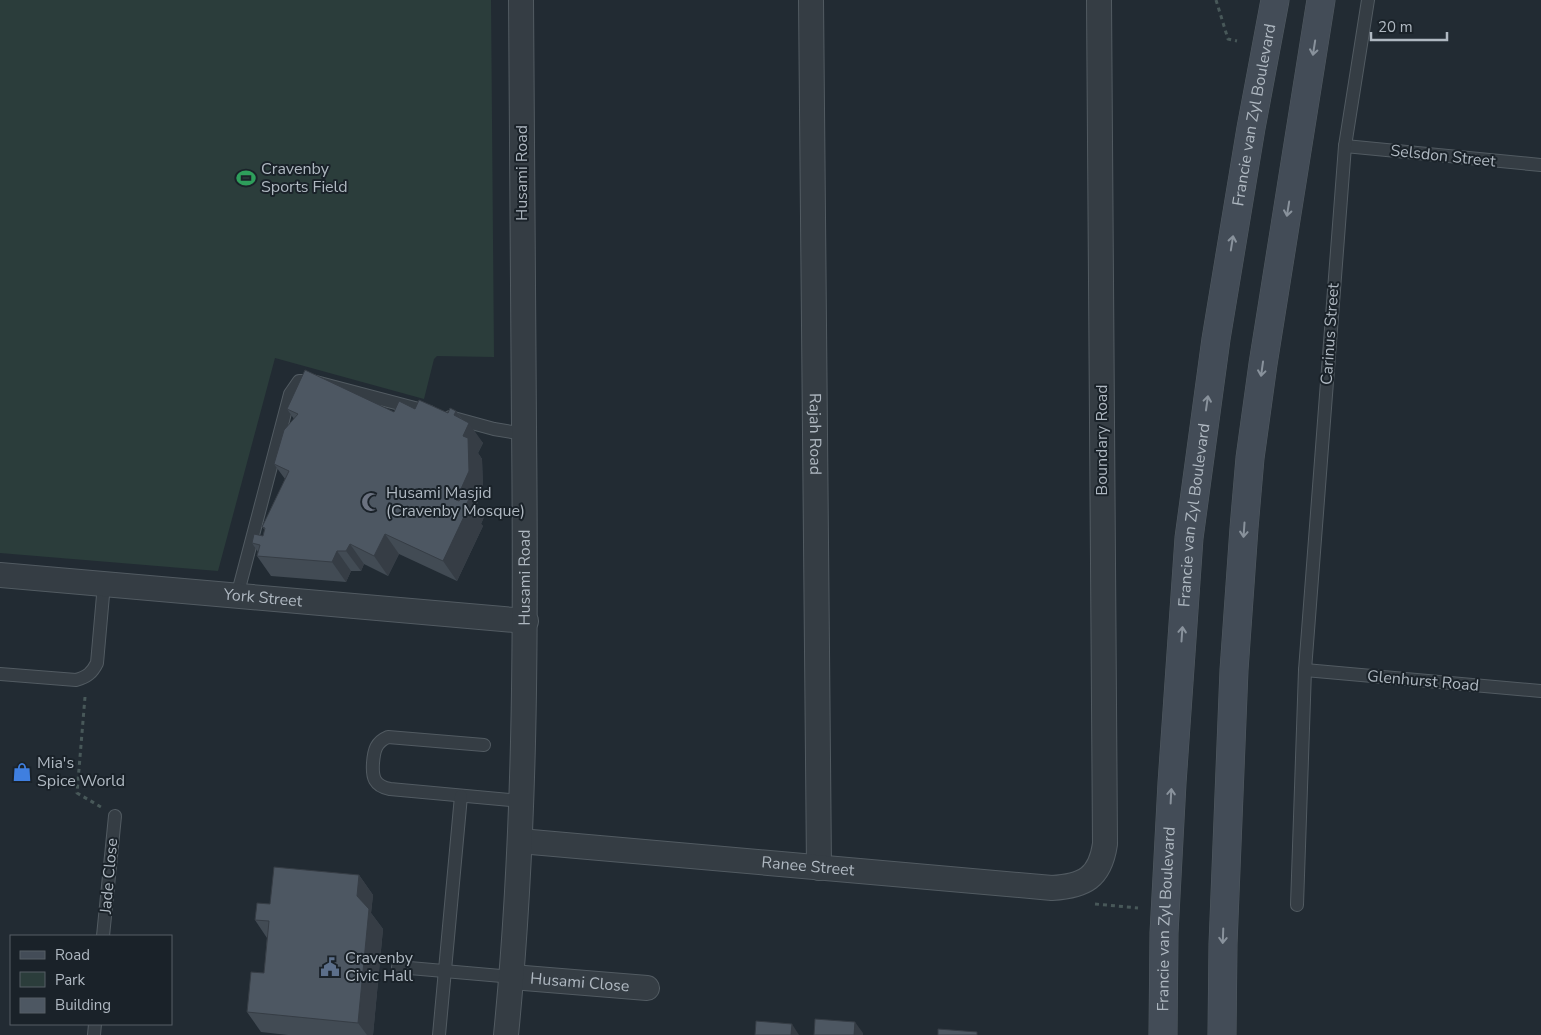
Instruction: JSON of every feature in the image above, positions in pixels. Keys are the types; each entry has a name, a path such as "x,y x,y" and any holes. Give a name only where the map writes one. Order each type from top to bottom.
{"main road":[{"name":"Francie van Zyl Boulevard","path":"1163,1035 1165,922 1172,783 1189,538 1216,339 1251,128 1275,0"},
{"path":"1222,1035 1223,944 1234,680 1249,467 1263,364 1321,0"}],"street":[{"name":"Husami Road","path":"506,1035 512,977 522,801 526,621 521,0"},
{"name":"Rajah Road","path":"811,0 819,868"},
{"name":"Boundary Road","path":"1092,876 1100,864 1105,844 1099,0"},
{"name":"York Street","path":"0,575 526,621"},
{"name":"Ranee Street","path":"520,842 1052,888 1077,885 1085,882 1092,876"},
{"name":"Husami Close","path":"512,977 647,988"}],"lane":[{"name":"Carinus Street","path":"1297,905 1305,670 1345,146 1368,0"},
{"name":"Selsdon Street","path":"1345,146 1541,165"},
{"path":"237,596 290,394 299,382 312,381 494,429 524,434"},
{"path":"0,674 76,680 92,673 97,663 104,584"},
{"name":"Glenhurst Road","path":"1305,670 1541,691"},
{"path":"484,745 388,737 377,745 374,752 373,778 379,786 390,790 522,801"},
{"path":"439,1035 461,796"},
{"name":"Jade Close","path":"104,935 115,816"},
{"path":"398,967 512,977"}],"path":[{"path":"1216,0 1228,39 1237,41"},
{"path":"86,677 77,793 115,816"},
{"path":"1093,904 1141,908"}],"green space":[{"name":"Cravenby Sports Field","path":"0,0 491,0 494,357 437,356 434,359 424,399 275,358 218,571 0,553"}],"building":[{"path":"305,370 394,412 399,401 415,409 419,400 448,413 450,408 456,411 454,415 469,423 463,436 468,438 469,471 456,500 459,501 463,494 470,497 466,505 469,506 443,561 385,534 374,556 350,544 346,551 337,551 332,562 257,556 260,545 252,543 254,534 263,536 265,528 262,527 289,471 274,464 284,430 298,414 287,409"},
{"name":"Cravenby Civic Hall","path":"274,867 359,875 357,896 369,909 358,1023 247,1012 251,972 264,973 269,921 255,920 257,903 270,904"},
{"path":"815,1019 855,1022 854,1035 814,1035"},
{"path":"756,1021 792,1024 791,1035 755,1035"},
{"path":"938,1029 977,1032 977,1035 938,1035"}],"place":[{"name":"Cravenby Sports Field","path":"246,178"},
{"name":"Husami Masjid (Cravenby Mosque)","path":"371,502"},
{"name":"Mia's Spice World","path":"22,772"},
{"name":"Cravenby Civic Hall","path":"330,967"}]}
